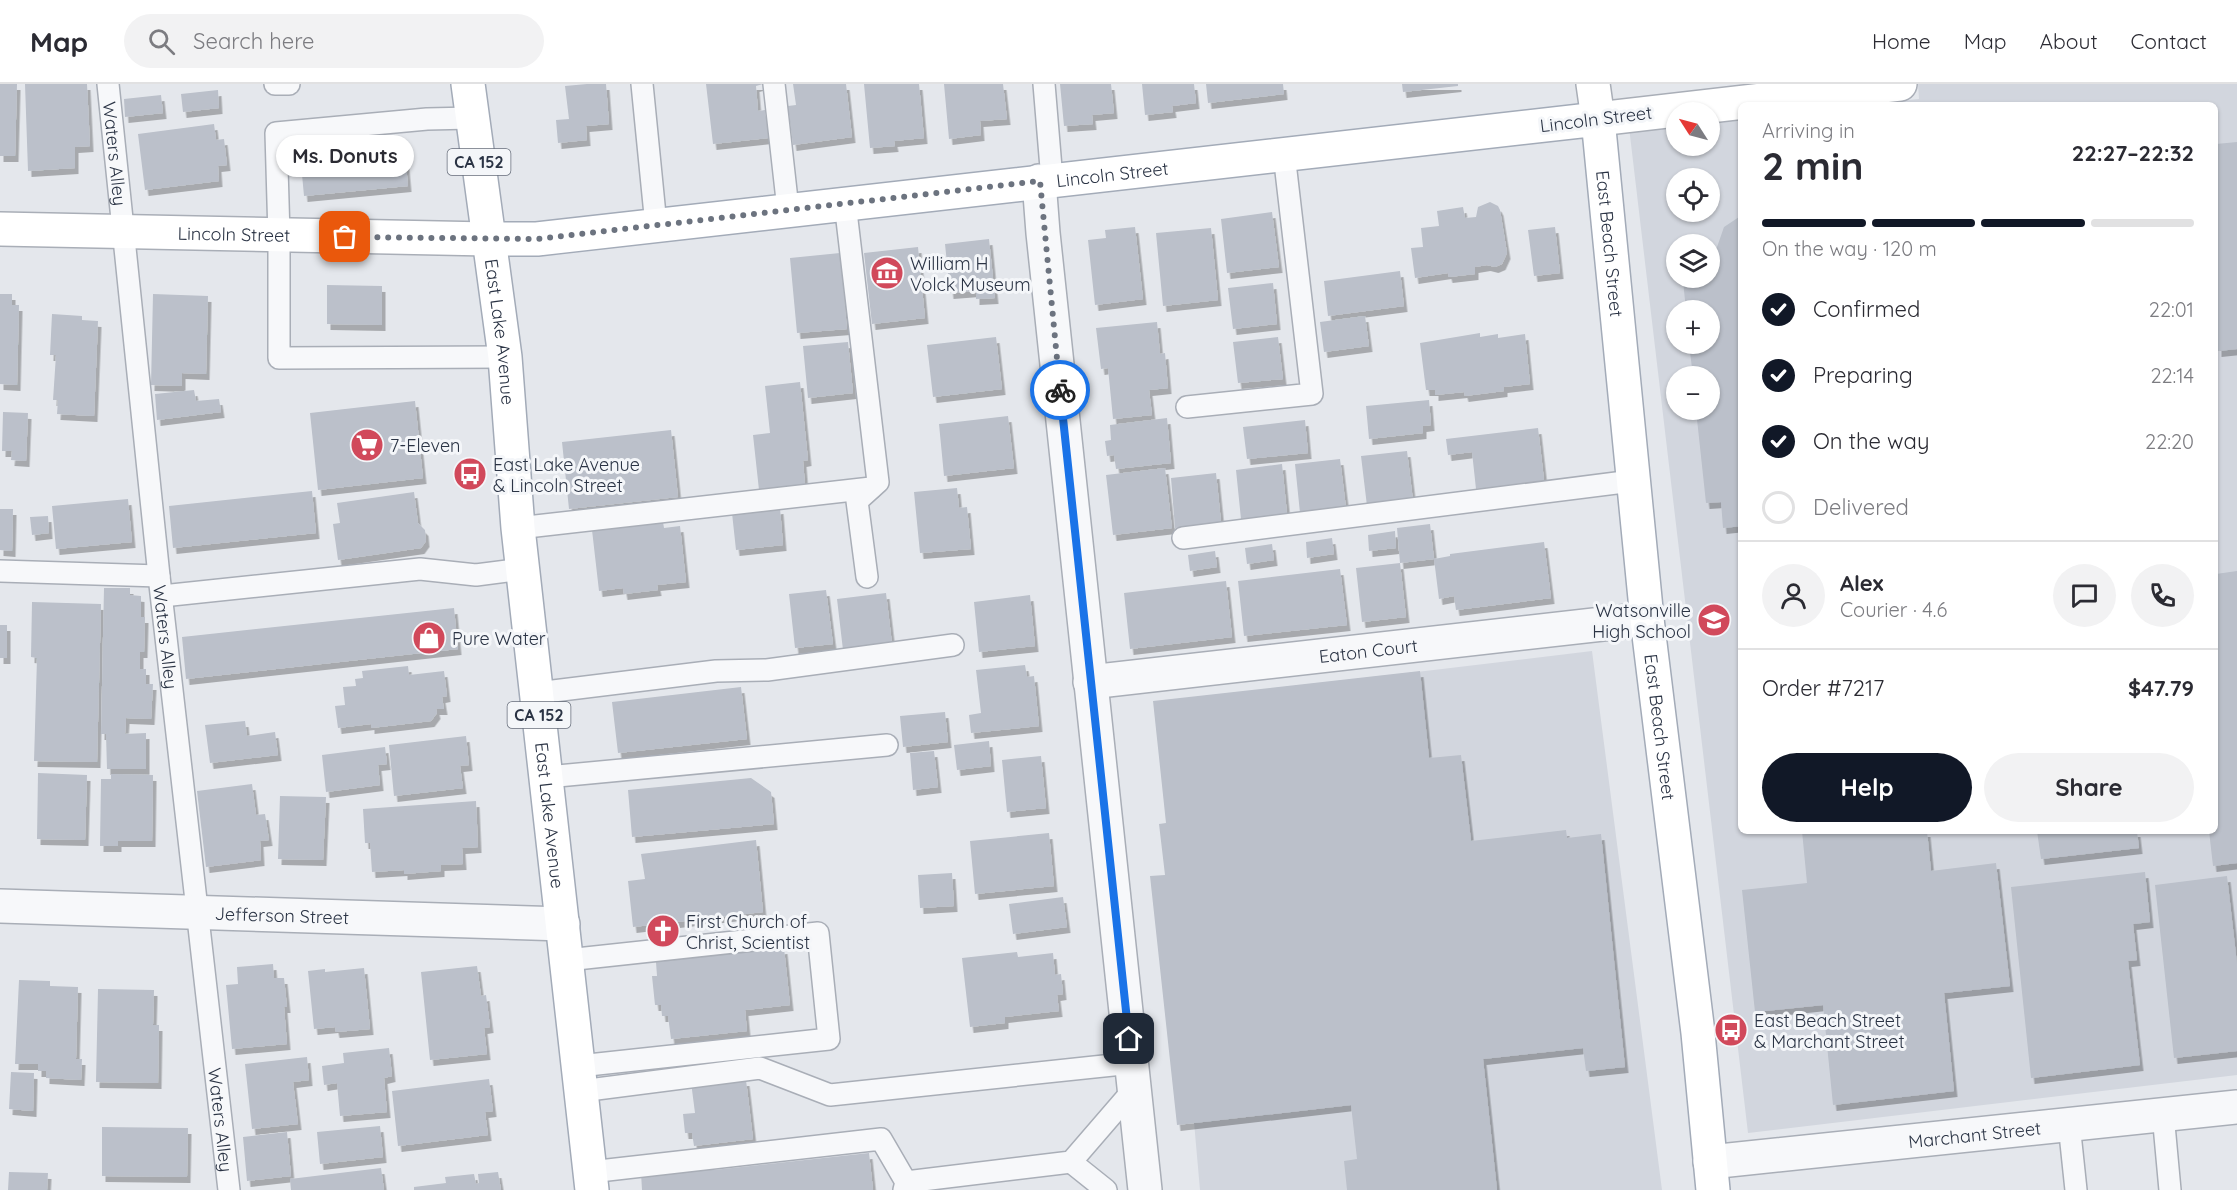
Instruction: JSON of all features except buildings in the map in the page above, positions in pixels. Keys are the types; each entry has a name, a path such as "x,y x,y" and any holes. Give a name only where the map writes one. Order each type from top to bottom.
{"main road":[{"name":"East Lake Avenue","path":"468,84 505,357 522,569 591,1181"},
{"name":"East Beach Street","path":"1593,84 1632,481 1698,1033 1711,1176"},
{"name":"Lincoln Street","path":"1745,102 1900,84"},
{"name":"Lincoln Street","path":"0,229 279,236 537,239 1738,103"}],"street":[{"path":"1046,181 1046,257 1145,1190"},
{"name":"Eaton Court","path":"1090,682 1647,619"},
{"name":"Jefferson Street","path":"0,906 563,924"},
{"name":"Marchant Street","path":"1711,1176 2069,1124 2237,1107"}],"lane":[{"name":"Waters Alley","path":"108,84 160,586 229,1190"},
{"path":"275,84 289,84"},
{"path":"642,84 656,225"},
{"path":"774,84 788,209"},
{"path":"1044,84 1046,181"},
{"path":"472,118 427,119 276,133 279,358 505,357"},
{"path":"1187,407 1312,394 1284,154"},
{"path":"845,203 878,482 857,501 867,577"},
{"path":"1183,538 1632,481"},
{"path":"518,528 871,488"},
{"path":"0,571 160,586 420,569 476,575 522,569"},
{"path":"537,693 716,671 767,670 953,645"},
{"path":"547,777 887,745"},
{"path":"567,960 818,933 826,1004 829,1039 580,1079"},
{"path":"580,1079 760,1068 830,1095 1133,1076"},
{"path":"591,1181 881,1139 905,1186 1071,1162 1133,1076"},
{"path":"2163,1114 2170,1190"},
{"path":"2069,1124 2076,1190"},
{"path":"1071,1162 1106,1190"}],"shaded area":[{"name":"Watsonville High School","path":"1918,84 2237,84 2237,1075 1748,1133 1629,127 1666,123 1666,156 1720,156 1720,118 1738,116 1738,834 2218,834 2218,102 1886,102 1919,99"},
{"path":"1592,651 1662,1190 1200,1190 1157,703"}],"way so far":[{"path":"345,237 537,239 1040,181 1043,233 1060,390"}],"place":[{"name":"Ms. Donuts","path":"345,237"},
{"name":"William H Volck Museum","path":"887,273"},
{"name":"7-Eleven","path":"367,445"},
{"name":"East Lake Avenue & Lincoln Street","path":"470,474"},
{"name":"Watsonville High School","path":"1714,620"},
{"name":"Pure Water","path":"429,638"},
{"name":"First Church of Christ, Scientist","path":"663,931"},
{"name":"East Beach Street & Marchant Street","path":"1731,1030"}],"route":[{"path":"1060,390 1129,1039"}]}
